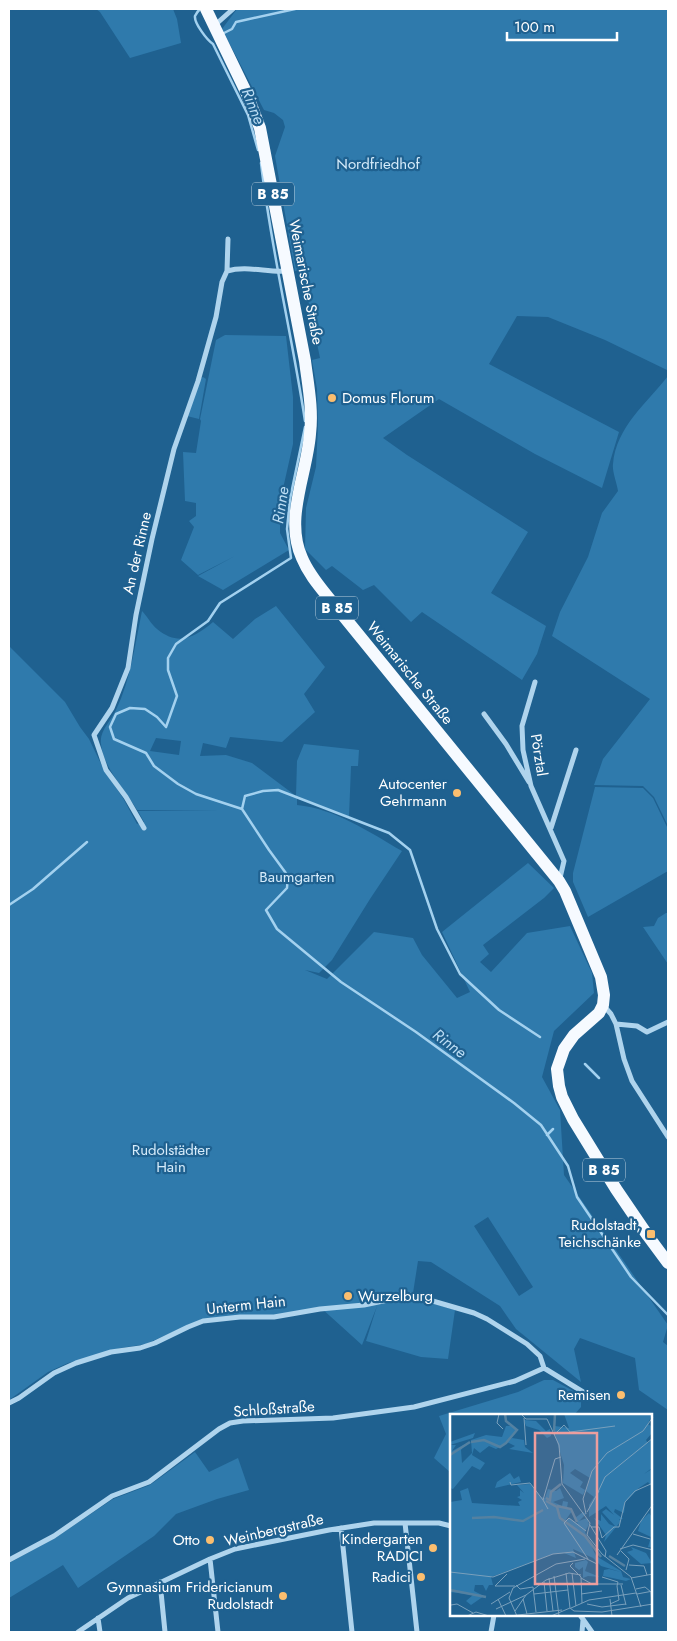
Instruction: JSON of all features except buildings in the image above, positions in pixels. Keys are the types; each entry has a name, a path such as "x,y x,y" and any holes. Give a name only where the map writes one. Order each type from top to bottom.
{"main road":[{"name":"Weimarische Straße","path":"210,17 247,94 258,122 265,151 281,271 309,391 311,421 306,467 295,517 297,542 302,558 332,602 559,881 571,904 601,977 604,995 603,1005"},
{"name":"B 85","path":"603,1005 597,1015 574,1035 564,1049 557,1069 559,1086 573,1119 616,1189 651,1241 668,1262"}],"street":[{"path":"210,17 233,9"},
{"name":"An der Rinne","path":"144,828 126,796 106,770 94,735 112,708 128,668 136,615 174,449 198,381 216,317 222,282 227,271 228,239"},
{"path":"227,271 235,269 281,271"},
{"name":"Pörztal","path":"535,682 522,726 523,750 531,786 564,861 559,881"},
{"path":"484,714 506,744 531,786"},
{"name":"Pörztal","path":"551,829 576,750"},
{"path":"603,1005 612,1014 616,1024 624,1059 632,1081 668,1137"},
{"path":"616,1024 637,1026 647,1032 668,1022"},
{"name":"Unterm Hain","path":"9,1403 54,1373 76,1363 111,1352 140,1348 203,1321 240,1317 274,1317 320,1309 364,1305 412,1295 474,1313 487,1319 527,1344 540,1356 544,1368"},
{"path":"544,1368 588,1395"},
{"name":"Schloßstraße","path":"9,1560 54,1536 112,1496 149,1482 219,1430 230,1424 243,1421 333,1418 414,1407 515,1381 544,1368"},
{"name":"Weinbergstraße","path":"78,1632 128,1598 235,1549 374,1522 439,1523 450,1526"},
{"path":"405,1523 417,1632"},
{"path":"341,1528 352,1632"},
{"path":"210,1559 218,1632"},
{"path":"160,1582 165,1632"},
{"path":"491,1632 494,1616"},
{"path":"581,1617 582,1632"},
{"path":"581,1617 592,1632"},
{"path":"98,1618 100,1632"}],"green space":[{"path":"96,9 173,9 177,19 181,43 130,58 100,12"},
{"name":"Nordfriedhof","path":"237,9 668,9 667,370 605,340 548,317 517,316 489,364 619,432 602,488 535,454 439,399 383,438 528,532 491,593 546,626 537,654 522,680 422,612 411,622 374,585 363,590 332,566 326,570 305,549 306,508 316,467 318,425 317,389 312,360 320,358 302,270 295,271 275,156 285,127 283,120 274,113 264,110 222,29"},
{"path":"225,335 286,336 293,397 293,444 280,502 280,533 289,550 223,590 198,576 235,556 198,575 181,560 194,527 189,521 196,516 196,503 185,501 183,452 196,453 200,419 216,340"},
{"path":"668,376 668,826 654,797 643,786 594,785 603,759 650,699 552,636 560,612 588,557 602,513 618,491 613,464 620,438 634,416"},
{"path":"203,377 206,379 199,419 187,416"},
{"name":"Rudolstädter Hain","path":"276,606 325,667 304,694 315,712 282,742 230,737 226,748 203,743 200,756 226,755 252,763 296,796 297,761 304,744 359,750 358,766 351,766 349,817 297,796 297,805 311,807 339,816 402,851 332,960 319,973 305,970 327,979 374,932 413,938 422,955 457,998 470,992 442,932 528,863 554,888 544,898 483,945 489,954 480,962 491,972 527,933 570,926 592,973 594,993 554,1031 542,1077 560,1110 564,1175 668,1325 663,1342 668,1346 668,1410 639,1390 635,1358 580,1338 574,1349 581,1382 516,1329 500,1306 431,1262 418,1261 413,1293 377,1305 410,1297 455,1310 448,1359 421,1357 366,1341 377,1306 362,1345 320,1307 274,1316 202,1319 146,1344 121,1348 68,1363 48,1372 9,1400 9,646 65,702 89,739 104,770 123,798 137,824 144,822 138,811 220,810 137,810 106,761 101,739 106,726 116,710 125,686 142,611 157,629 172,638 180,639 193,636 213,622 233,639 255,619","holes":["156,738 181,741 179,755 150,751","488,1217 533,1287 519,1296 474,1226"]},
{"path":"595,787 643,788 653,798 668,829 668,871 588,917 573,882 573,873"},
{"path":"668,913 668,964 643,927 654,926 658,918"},
{"path":"544,1380 553,1380 581,1395 581,1407 575,1414 450,1414 450,1472 434,1458 446,1434 439,1416 518,1392"},
{"path":"195,1452 209,1472 238,1458 249,1490 176,1514 154,1536 78,1588 63,1565 9,1598 9,1563 55,1538 113,1499 150,1485"}],"waterway":[{"name":"Rinne","path":"200,9 195,19 204,35 213,44 248,115 258,150"},
{"path":"224,33 232,29 236,22 295,9"},
{"name":"Rinne","path":"261,163 270,228 305,421"},
{"name":"Rinne","path":"305,427 290,499 287,529 291,558 220,603 208,621 176,644 168,658 168,670 177,696 166,727 157,717 145,709 130,708 116,714 110,727 114,739 146,753 154,766 178,784 196,794 242,809 288,876 287,888 266,910 277,929 341,982 416,1032 514,1103 541,1125 568,1166 577,1197 631,1277 668,1315"},
{"name":"Rinne","path":"242,809 245,796 263,791 278,790 389,833 410,850 437,929 460,974 499,1010 540,1037"},
{"path":"9,905 33,889 87,842"},
{"name":"Rinne","path":"585,1064 599,1078"},
{"name":"Rinne","path":"547,1135 553,1129"}],"place":[{"name":"Domus Florum","path":"332,398"},
{"name":"Autocenter Gehrmann","path":"457,793"},
{"name":"Rudolstadt, Teichschänke","path":"651,1234"},
{"name":"Wurzelburg","path":"348,1296"},
{"name":"Remisen","path":"621,1395"},
{"name":"Otto","path":"210,1540"},
{"name":"Kindergarten RADICI","path":"433,1548"},
{"name":"Radici","path":"421,1577"},
{"name":"Gymnasium Fridericianum Rudolstadt","path":"283,1596"}],"park label":[{"name":"Baumgarten","path":"297,877"}]}
